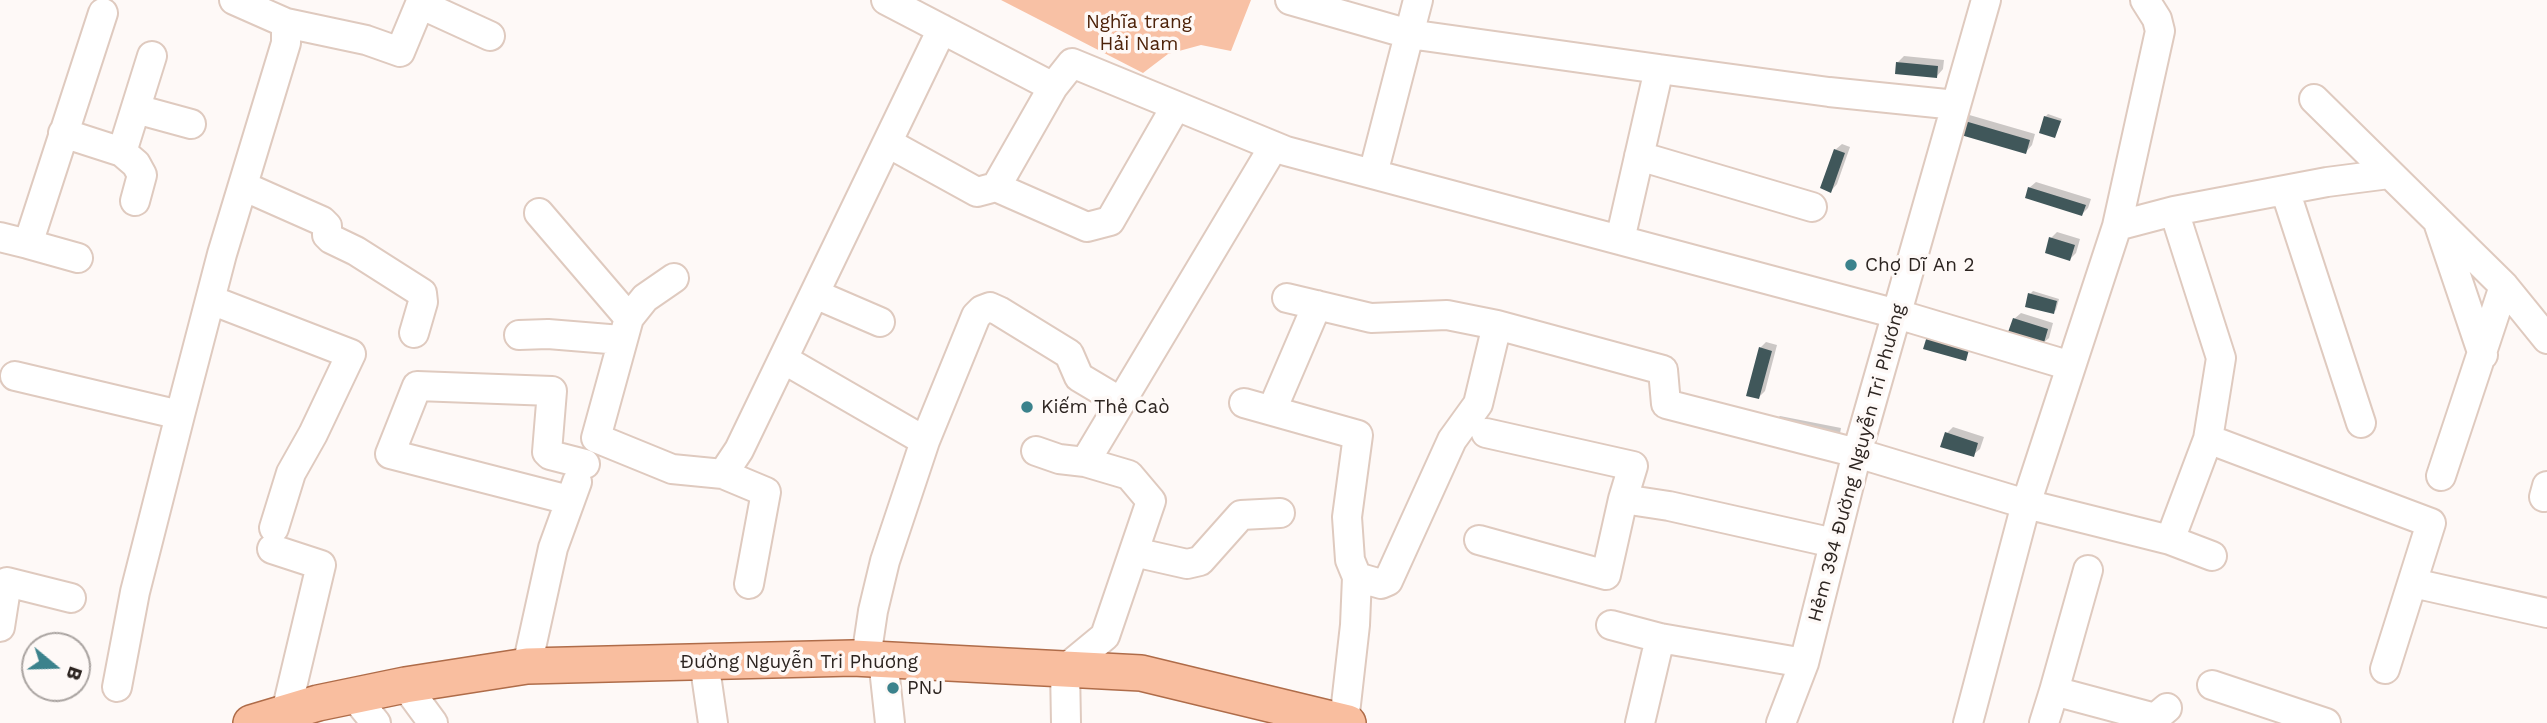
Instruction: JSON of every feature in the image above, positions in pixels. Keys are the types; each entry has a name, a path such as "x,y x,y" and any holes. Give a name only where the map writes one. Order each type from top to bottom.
{"main road":[{"name":"Đường Nguyễn Tri Phương","path":"251,723 286,712 405,685 527,666 875,659 1141,673 1341,722"}],"street":[{"path":"234,0 286,23 366,40 400,52 420,5 490,36"},
{"path":"886,0 1053,87"},
{"path":"1290,0 1409,34 1829,92 1956,104"},
{"path":"1373,174 1418,0"},
{"name":"Hẻm 394 Đường Nguyễn Tri Phương","path":"1781,723 1804,663 1857,453 1986,0"},
{"path":"1968,723 2026,504 2117,226 2160,32 2157,19 2145,0"},
{"path":"27,244 103,13"},
{"path":"117,687 135,592 180,415 243,186 286,43 286,23"},
{"path":"723,474 739,450 942,29"},
{"path":"122,152 152,56"},
{"path":"996,187 1053,87 1073,64 1274,146 1897,314 2071,366"},
{"path":"1620,240 1659,69"},
{"path":"2314,99 2504,286 2547,339"},
{"path":"888,143 977,192 996,187 1087,227 1110,221 1176,106"},
{"path":"136,109 191,124"},
{"path":"63,133 122,152 136,164 142,175 135,201"},
{"path":"1085,462 1274,146"},
{"path":"1639,156 1812,207"},
{"path":"2117,226 2174,211 2389,174"},
{"path":"243,186 322,221 327,226 327,235 331,239 356,251 422,293 423,302 414,333"},
{"path":"2285,190 2361,423"},
{"path":"2170,540 2208,439 2221,358 2174,211"},
{"path":"539,213 625,329"},
{"path":"2438,222 2483,355"},
{"path":"0,237 78,258"},
{"path":"527,666 553,548 569,500 596,438 625,329 645,298 674,278"},
{"path":"2441,476 2504,286"},
{"path":"815,294 880,322"},
{"path":"1287,298 1371,318 1447,315 1497,325 1663,370 1666,404 1857,453 2026,504 2170,540 2212,556"},
{"path":"211,300 351,355 291,473 273,539 321,565 286,712"},
{"path":"1272,410 1317,305"},
{"path":"891,723 875,659 873,611 885,561 925,441 976,316 990,307 999,311 1069,354 1079,377 1121,402"},
{"path":"1357,577 1381,584 1388,581 1452,440 1478,404 1497,325"},
{"path":"519,335 625,329"},
{"path":"783,359 925,441"},
{"path":"15,376 180,415"},
{"path":"569,500 390,454 417,386 553,384 547,452 550,456 585,464"},
{"path":"1244,403 1357,435 1347,517 1350,560 1357,577 1355,625 1341,722"},
{"path":"1479,540 1606,575 1633,466 1486,433"},
{"path":"596,438 672,469 723,474 766,492 750,584"},
{"path":"2208,439 2431,523 2385,669"},
{"path":"1036,451 1129,475 1152,501 1105,636 1065,669 1066,723"},
{"path":"1623,499 1669,506 1834,543"},
{"path":"1134,552 1187,564 1200,561 1241,514 1280,513"},
{"path":"2044,723 2088,570"},
{"path":"0,627 7,582 71,598"},
{"path":"2413,583 2547,613"},
{"path":"1611,625 1660,638 1804,663"},
{"path":"1640,723 1660,638"},
{"path":"704,661 713,723"},
{"path":"405,685 433,723"},
{"path":"2212,685 2326,723"},
{"path":"2053,691 2155,718 2167,708"},
{"path":"354,696 376,723"}],"green space":[{"name":"Nghĩa trang Hải Nam","path":"1001,0 1251,0 1231,51 1201,45 1168,54 1143,73"}],"building":[{"path":"1896,62 1938,66 1937,78 1895,74"},
{"path":"2044,116 2061,121 2055,138 2039,133"},
{"path":"1958,119 2030,140 2026,154 1954,133"},
{"path":"1834,149 1845,153 1831,193 1820,188"},
{"path":"2028,187 2086,205 2082,216 2025,198"},
{"path":"2049,237 2075,245 2070,261 2045,253"},
{"path":"2028,293 2057,301 2054,314 2025,307"},
{"path":"2013,318 2048,329 2043,346 2007,335"},
{"path":"1928,333 1970,346 1966,361 1923,349"},
{"path":"1759,347 1772,351 1759,399 1746,396"},
{"path":"1945,432 1978,443 1974,457 1940,447"}],"place":[{"name":"Chợ Dĩ An 2","path":"1851,265"},
{"name":"Kiếm Thẻ Caò","path":"1027,407"},
{"name":"PNJ","path":"893,688"}]}
